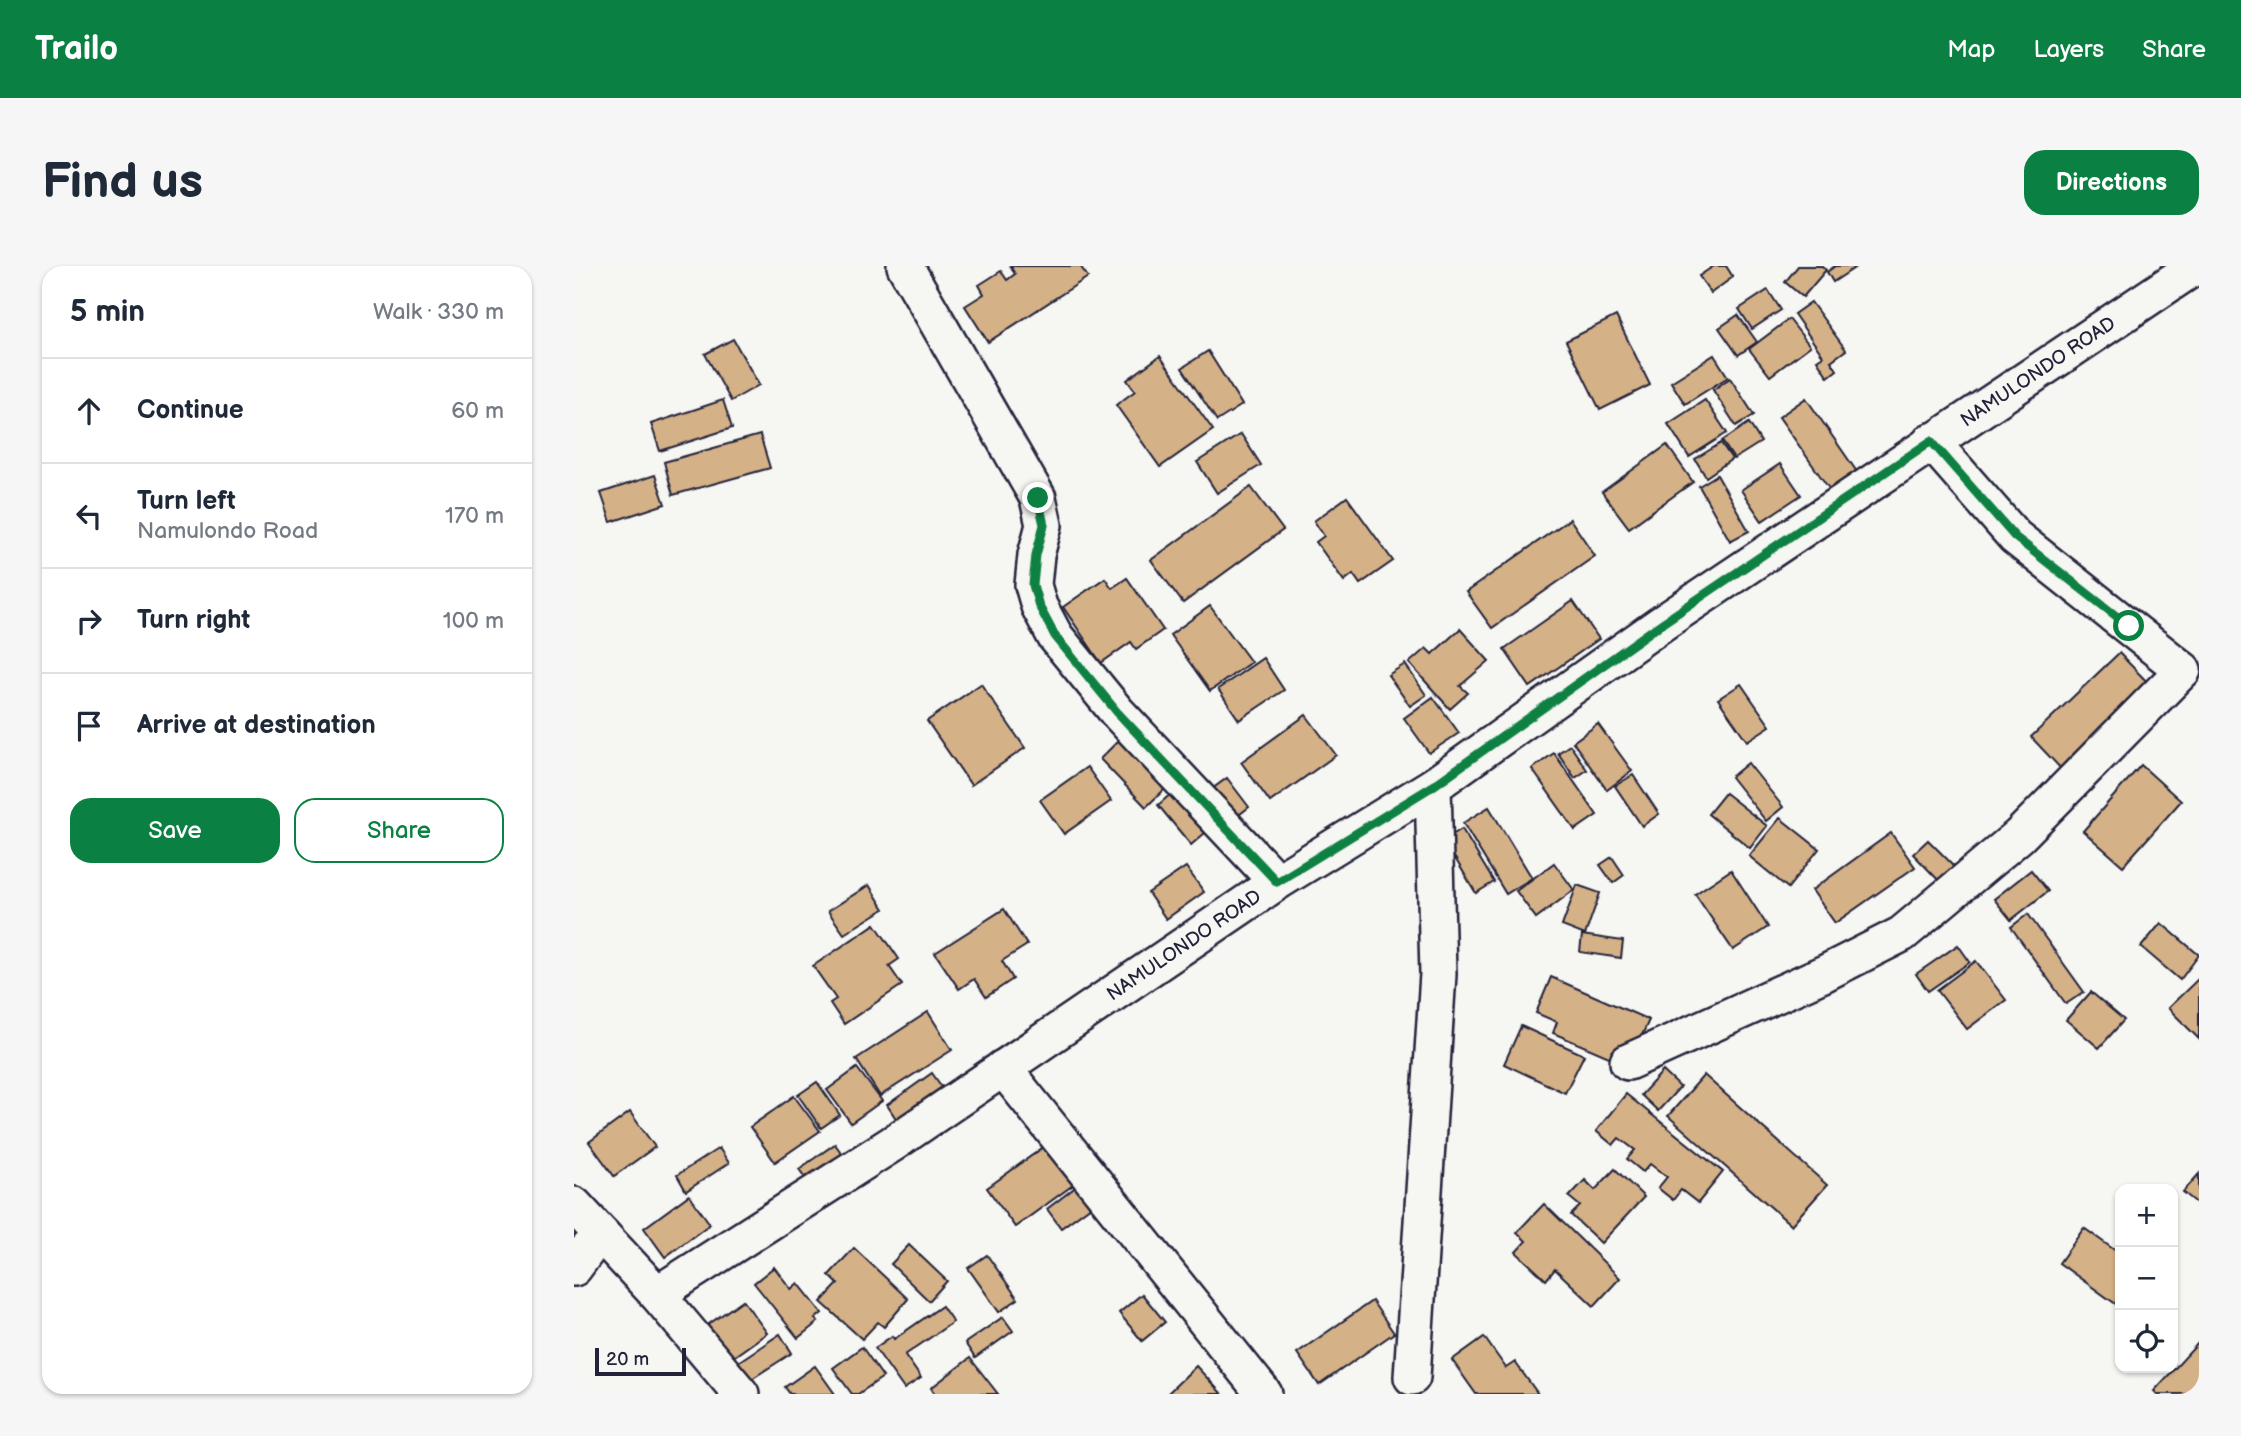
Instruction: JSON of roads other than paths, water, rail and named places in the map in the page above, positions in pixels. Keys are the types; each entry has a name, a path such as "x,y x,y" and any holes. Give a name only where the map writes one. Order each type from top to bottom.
{"street":[{"path":"905,266 1038,498 1044,525 1036,555 1033,585 1039,606 1055,636 1117,712 1277,882"},
{"name":"NAMULONDO ROAD","path":"657,1294 892,1144 1277,882 1433,786 1661,624 2196,266"},
{"path":"1629,1062 1825,973 1902,934 2019,835 2191,676 2015,537 1931,441"},
{"path":"1412,1377 1438,974 1433,786"},
{"path":"1003,1068 1264,1394"},
{"path":"574,1205 657,1294 728,1387"},
{"path":"574,1268 588,1249 603,1236"}]}
